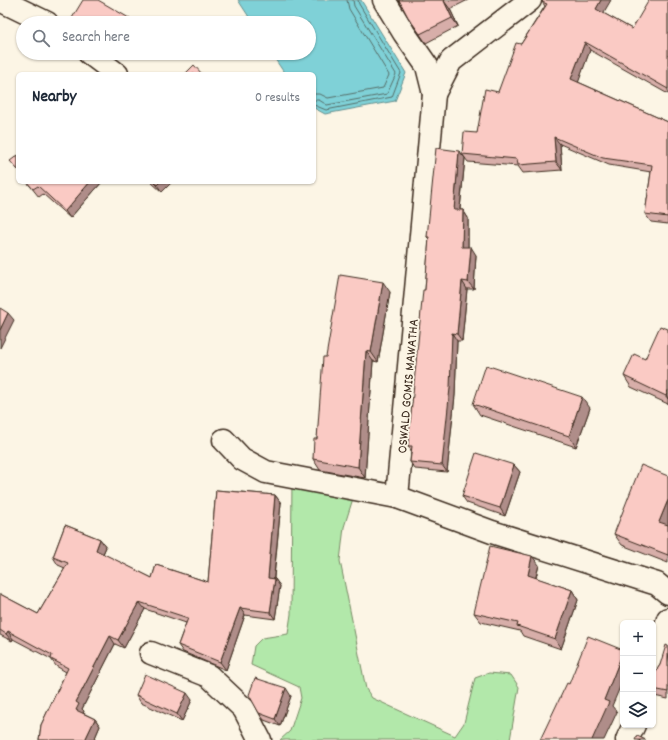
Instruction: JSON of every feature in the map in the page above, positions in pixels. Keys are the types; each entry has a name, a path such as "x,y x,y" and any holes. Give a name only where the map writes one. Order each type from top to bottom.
{"street":[{"path":"0,0 33,16"},
{"name":"OSWALD GOMIS MAWATHA","path":"384,0 404,33 427,66 434,94 397,497"},
{"path":"434,94 451,62 530,0"},
{"path":"98,60 114,72"},
{"path":"224,440 242,460 266,472 397,497 492,532 657,584 668,593"},
{"path":"656,659 668,619"},
{"path":"152,652 208,676 244,709 260,740"},
{"path":"627,740 633,728"}],"green space":[{"path":"292,477 356,489 344,527 340,561 366,689 372,698 455,736 464,723 475,678 489,673 511,675 519,687 510,740 280,740 290,731 301,698 299,687 251,665 254,646 262,638 288,634 291,614"}],"water":[{"path":"238,0 361,0 406,73 395,101 325,114 316,109 316,72 284,72 276,60 316,60 316,16 248,16"}],"building":[{"path":"83,0 98,0 126,16 73,16"},
{"path":"399,0 445,0 444,1 452,18 420,34 408,17"},
{"path":"543,0 601,0 596,9 632,29 649,0 668,0 668,89 585,42 571,79 668,122 668,217 645,214 652,165 603,158 554,137 556,162 518,165 517,159 462,154 464,132 477,133 485,89 498,92 516,43 521,44 547,4 542,2"},
{"path":"194,65 200,72 187,72"},
{"path":"436,148 459,151 454,210 463,210 462,247 471,247 468,282 462,281 457,334 452,333 450,388 442,465 410,462 412,446 408,446 423,290 425,290 429,237 427,237"},
{"path":"16,156 16,168 10,161"},
{"path":"29,184 88,184 65,211 38,186 33,189"},
{"path":"340,275 383,282 371,352 366,351 358,467 313,459 314,439 317,439 323,357 326,357"},
{"path":"0,308 8,313 0,330"},
{"path":"660,326 668,329 668,390 666,396 624,376 634,354 645,359"},
{"path":"486,365 582,397 569,436 473,404"},
{"path":"476,453 514,465 500,508 462,496"},
{"path":"641,465 668,476 668,500 659,522 668,525 668,555 614,534"},
{"path":"216,490 275,495 268,578 275,579 270,612 240,608 220,662 178,645 188,618 139,602 118,640 110,636 76,702 79,704 76,710 95,719 85,740 39,740 41,725 68,668 51,659 52,655 8,631 6,634 0,630 0,594 38,614 68,563 53,557 65,525 100,539 96,550 152,578 156,565 208,582"},
{"path":"490,546 532,556 528,575 572,590 555,639 517,626 518,623 474,613"},
{"path":"588,636 620,649 620,660 604,700 609,702 592,740 540,740 567,683 569,684"},
{"path":"666,645 668,646 668,692 656,690 656,671 660,665"},
{"path":"145,674 187,693 177,714 136,695"},
{"path":"255,678 286,688 275,719 259,713 249,695"},
{"path":"637,736 646,740 635,740"}]}
